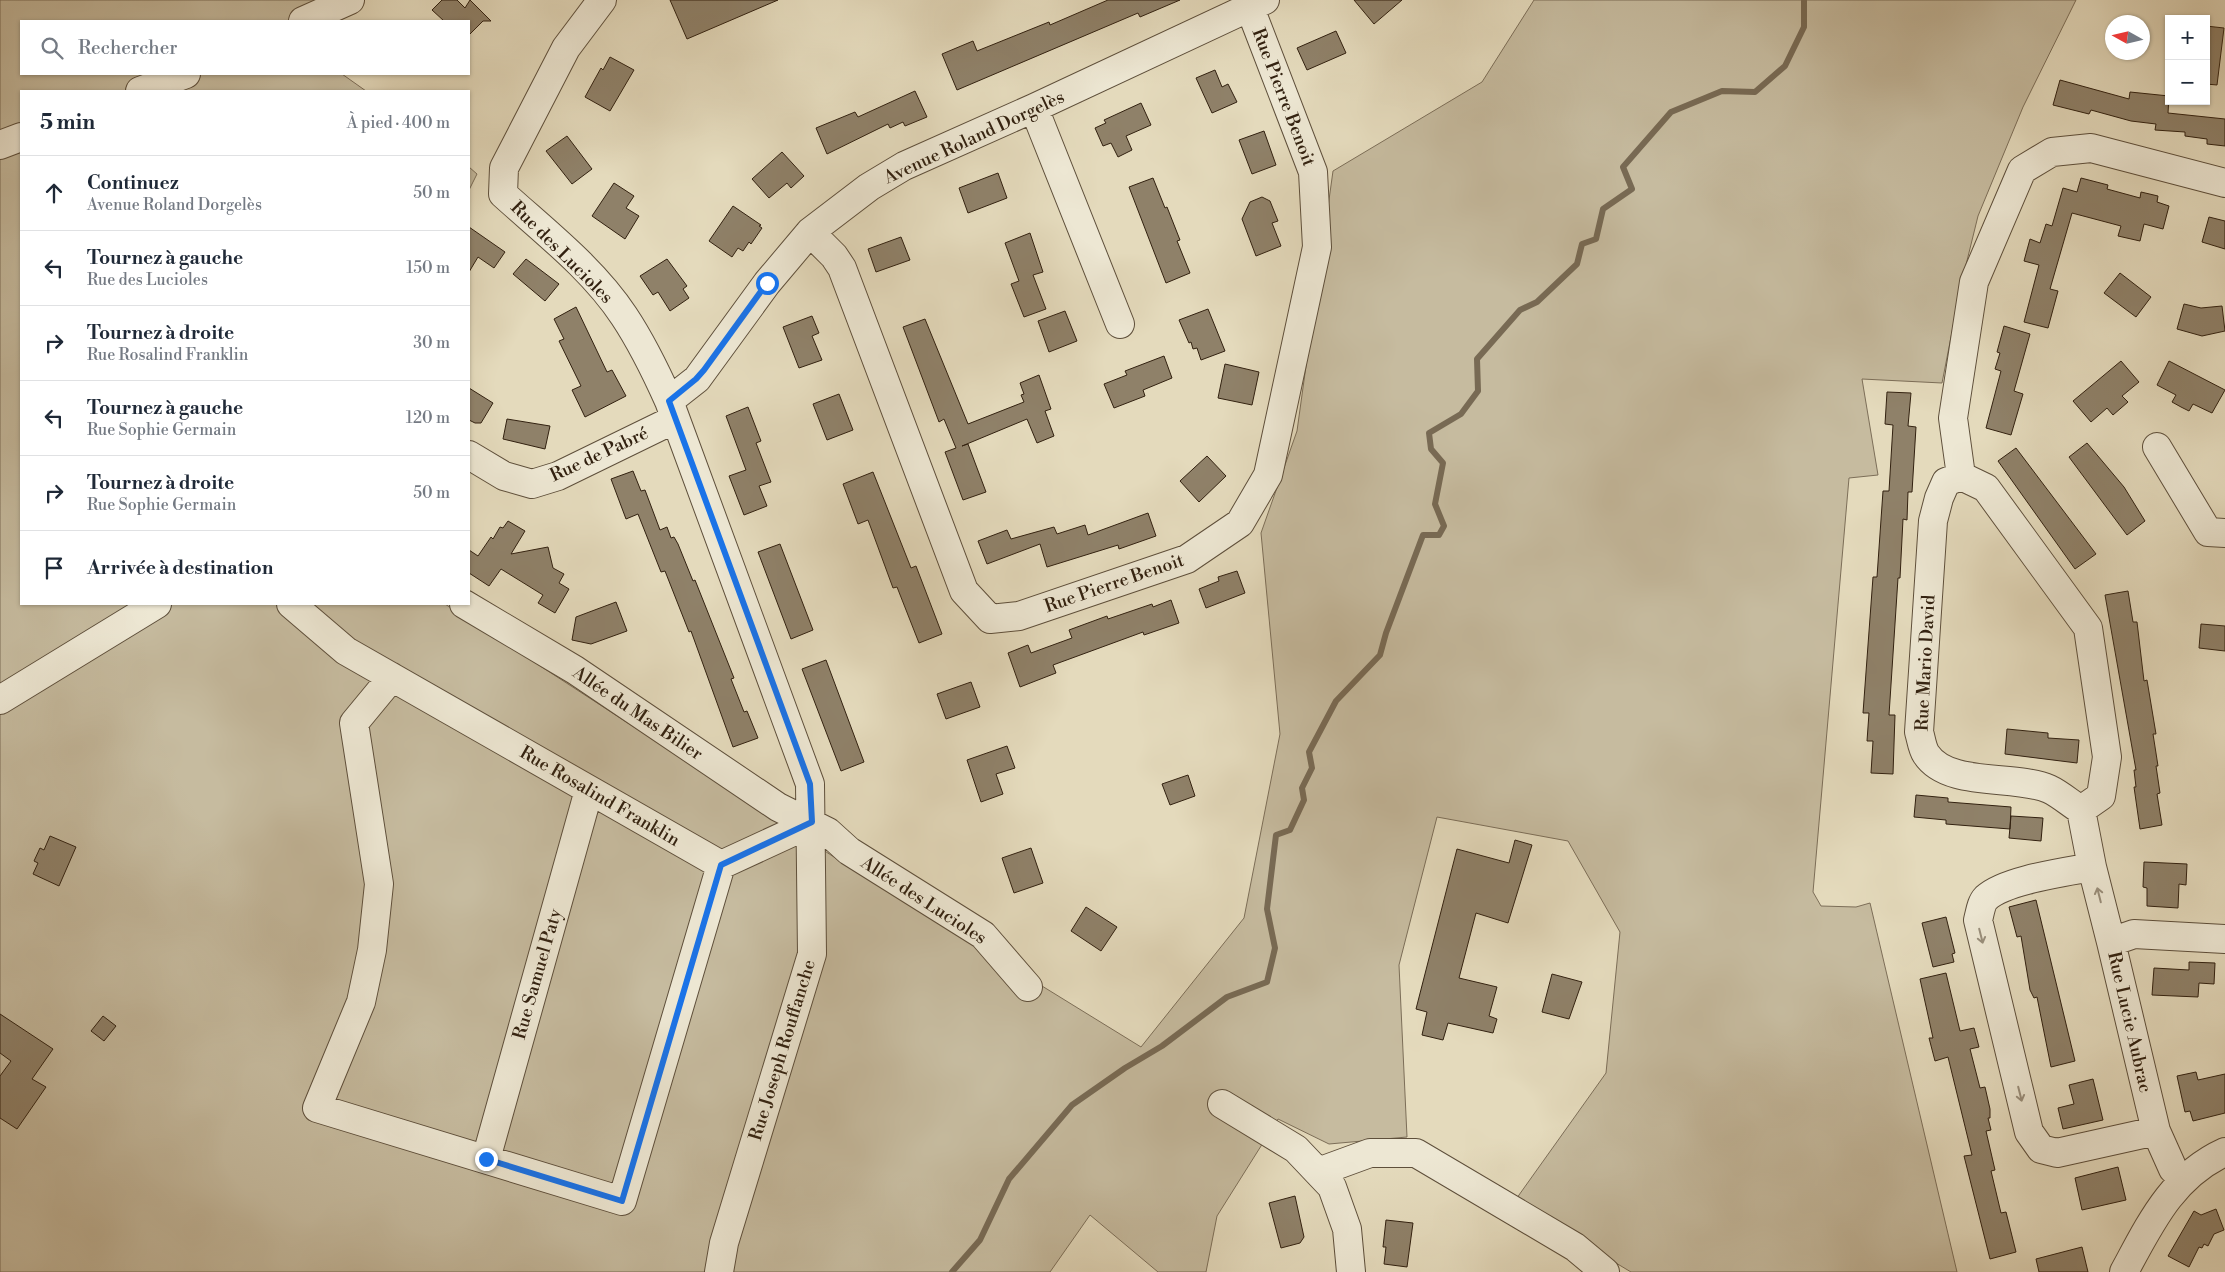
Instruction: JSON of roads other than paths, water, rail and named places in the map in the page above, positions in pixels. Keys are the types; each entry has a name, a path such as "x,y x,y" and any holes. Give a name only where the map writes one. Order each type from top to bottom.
{"street":[{"path":"305,20 350,0"},
{"name":"Rue des Lucioles","path":"602,0 566,48 504,168 503,194 576,260 624,315 655,370 672,410 810,784 812,822"},
{"name":"Avenue Roland Dorgelès","path":"672,410 767,283 810,232 869,187 904,166 1258,4"},
{"name":"Rue Pierre Benoit","path":"810,232 826,246 842,268 964,591 990,619 1019,616 1187,559 1240,523 1268,475 1317,247 1313,172 1258,4"},
{"path":"143,90 183,75"},
{"path":"1034,108 1120,324"},
{"path":"0,145 20,137"},
{"path":"2111,942 2092,867 2081,810 2100,796 2107,757 2088,628 1986,488 1961,476 1953,418 1974,282 2022,170 2052,152 2091,148 2225,183"},
{"name":"Rue de Pabré","path":"470,457 504,476 532,484 558,476 672,410"},
{"path":"2157,447 2208,532 2225,533"},
{"name":"Rue Mario David","path":"1961,476 1946,482 1939,498 1933,521 1919,732 1925,754 1942,768 1963,776 2017,782 2049,789 2081,810"},
{"path":"0,700 155,605"},
{"name":"Rue Rosalind Franklin","path":"292,605 346,651 721,865"},
{"name":"Allée du Mas Bilier","path":"466,605 575,670 778,807 812,822"},
{"path":"392,677 354,723 379,884 372,950 361,1002 317,1108 622,1201 721,865 812,822"},
{"name":"Rue Samuel Paty","path":"486,1159 589,790"},
{"name":"Allée des Lucioles","path":"812,822 828,832 848,851 984,935 1028,987"},
{"name":"Rue Joseph Rouffanche","path":"719,1272 724,1243 812,954 812,822"},
{"path":"2092,867 2054,874 2001,888 1984,899 1978,920 2029,1132 2041,1149 2057,1153 2156,1132"},
{"name":"Rue Lucie Aubrac","path":"2183,1179 2173,1169 2156,1132 2111,942 2134,934 2225,939"},
{"path":"1222,1104 1296,1149 1332,1187 1348,1229 1350,1272"},
{"path":"2124,1272 2158,1210 2183,1179 2225,1152"},
{"path":"1318,1172 1370,1153 1416,1153 1575,1247 1605,1272"}],"waterway":[{"path":"952,1272 980,1240 1009,1179 1072,1105 1125,1068 1162,1046 1227,997 1267,982 1275,948 1267,909 1276,835 1290,830 1304,800 1302,788 1312,768 1309,752 1336,701 1380,655 1386,633 1423,535 1439,535 1444,526 1435,504 1443,463 1431,449 1429,433 1461,414 1478,391 1477,359 1520,310 1537,302 1577,264 1582,244 1596,239 1603,209 1632,189 1623,167 1671,112 1722,91 1755,92 1785,66 1804,27 1804,0"}]}
